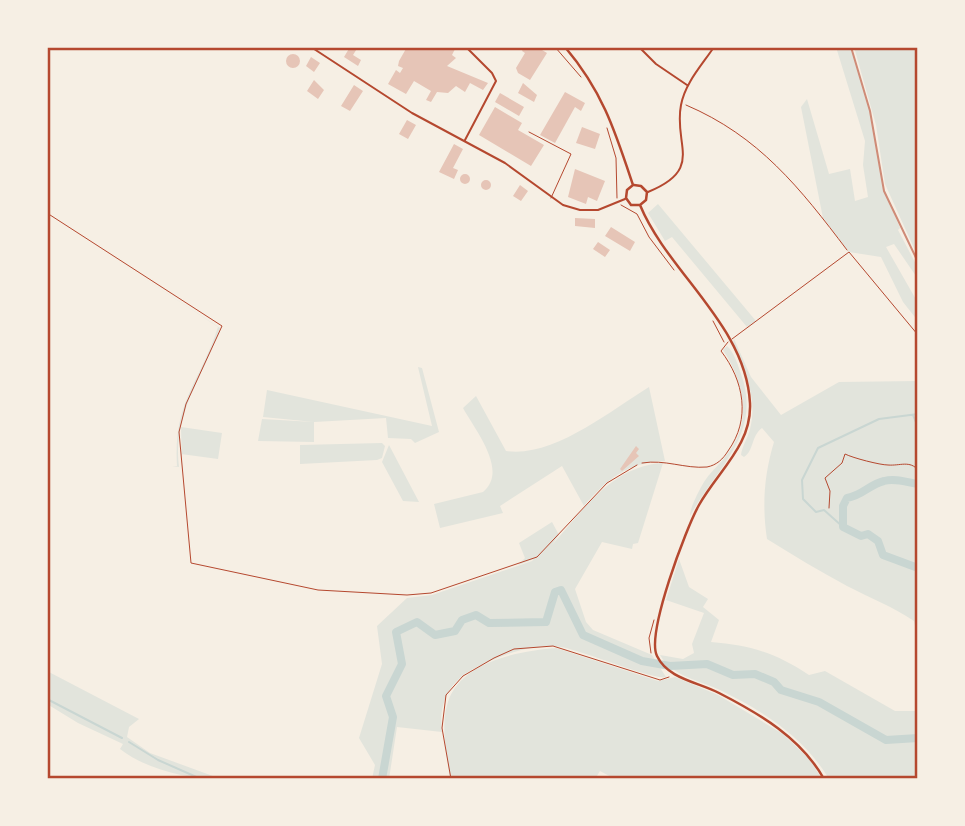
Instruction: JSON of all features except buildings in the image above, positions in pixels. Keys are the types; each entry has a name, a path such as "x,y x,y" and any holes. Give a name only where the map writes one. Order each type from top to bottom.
{"street":[{"path":"312,47 412,113 506,164 551,198 580,210 609,208 626,198"},
{"path":"465,141 496,81 492,73 466,47"},
{"path":"565,47 587,75 607,110 633,185"},
{"path":"639,47 688,85"},
{"path":"647,192 668,181 681,164 684,148 681,103 688,85 714,47"},
{"path":"633,185 642,186 647,192 646,200 640,205 631,205 626,198 627,190 633,185"},
{"path":"640,205 656,236 729,341 747,385 748,426 739,448 709,488 693,517 654,634 658,659 668,670 719,693 774,726 804,749 824,779"}],"lane":[{"path":"529,132 571,155 551,198"},
{"path":"642,463 661,461 707,467 718,462 731,447 741,425 743,403 736,374 722,351 729,341 849,252 918,335"}],"path":[{"path":"555,47 583,79"},
{"path":"681,103 730,126 766,154 849,252"},
{"path":"607,126 619,177 616,195 623,207 638,214"},
{"path":"47,214 222,326 186,404 179,432 191,563 318,590 407,596 431,593 537,557 607,483 627,469 642,463"},
{"path":"829,509 830,491 825,478 842,463 845,454 887,465 913,464 918,470"},
{"path":"451,779 442,728 446,695 463,676 505,653 533,646 553,646 660,680 668,676"}],"shaded area":[{"path":"836,47 851,47 870,111 883,186 900,228 898,230 918,268 918,279 894,244 886,247 918,303 918,321 903,302 881,257 849,252 823,218 801,107 807,99 829,174 850,169 855,201 868,197 863,165 865,141"},
{"path":"854,47 915,47 918,257 885,184 876,125"},
{"path":"658,204 756,321 747,327 672,237 665,241 648,213"},
{"path":"139,275 220,328 185,412 178,447 179,467 172,466 177,466 177,444 183,408 218,327"},
{"path":"734,339 751,377 781,415 839,382 918,381 918,640 914,621 767,539 765,490 774,442 762,428 747,454 744,457 741,455 750,429 752,406 749,385 733,343"},
{"path":"727,346 734,355 741,374 746,395 746,415 734,449 690,516 702,485 725,457 740,431 743,417 741,389 723,350"},
{"path":"418,367 422,368 439,432 415,443 411,439 388,438 386,418 314,422 263,417 267,390 432,426"},
{"path":"649,387 665,461 640,465 619,474 584,506 562,466 500,506 503,513 440,528 434,504 483,492 493,473 487,450 463,408 476,396 506,451 524,451 543,447 580,431"},
{"path":"262,419 314,422 314,442 258,441"},
{"path":"181,427 222,433 218,459 182,454"},
{"path":"382,443 385,446 382,458 377,460 300,464 300,445"},
{"path":"389,445 419,502 403,501 382,462"},
{"path":"663,463 638,543 633,544 632,549 602,542 575,589 586,622 593,630 652,655 666,677 647,674 554,646 523,649 505,655 468,672 453,685 444,702 442,732 397,727 389,779 372,779 375,765 359,738 382,664 377,626 407,598 432,595 532,561 534,559 518,565 525,558 519,543 552,522 559,535 552,545 588,504 614,481 645,466"},
{"path":"679,559 689,587 708,599 703,607 719,620 711,642 762,651 809,675 825,671 895,711 918,711 918,779 829,779 807,750 767,716 720,690 679,673 665,662 660,655 683,659 694,653 692,644 704,613 666,600"},
{"path":"556,648 658,681 675,677 718,695 783,734 810,760 822,779 615,779 600,771 595,779 450,779 445,720 448,702 455,688 465,677 493,661 526,652"},
{"path":"47,671 139,719 129,727 127,737 150,753 221,779 168,772 143,763 120,749 123,744 78,723 47,704"}],"waterway":[{"path":"843,527 824,510 816,512 803,499 802,480 818,448 879,419 918,414"},
{"path":"913,415 918,427"},
{"path":"918,484 884,481 847,498 843,506 843,527 861,536 868,534 878,541 883,555 918,568"},
{"path":"382,779 393,717 386,696 402,664 396,632 417,622 435,635 455,631 462,620 476,615 489,623 546,622 555,592 561,590 583,635 642,661 670,666 707,664 733,675 755,674 774,682 781,690 819,702 886,740 918,738"},
{"path":"47,699 122,738"},
{"path":"129,742 158,760 201,779"}],"railway":[{"path":"851,47 870,111 884,191 918,262"}]}
